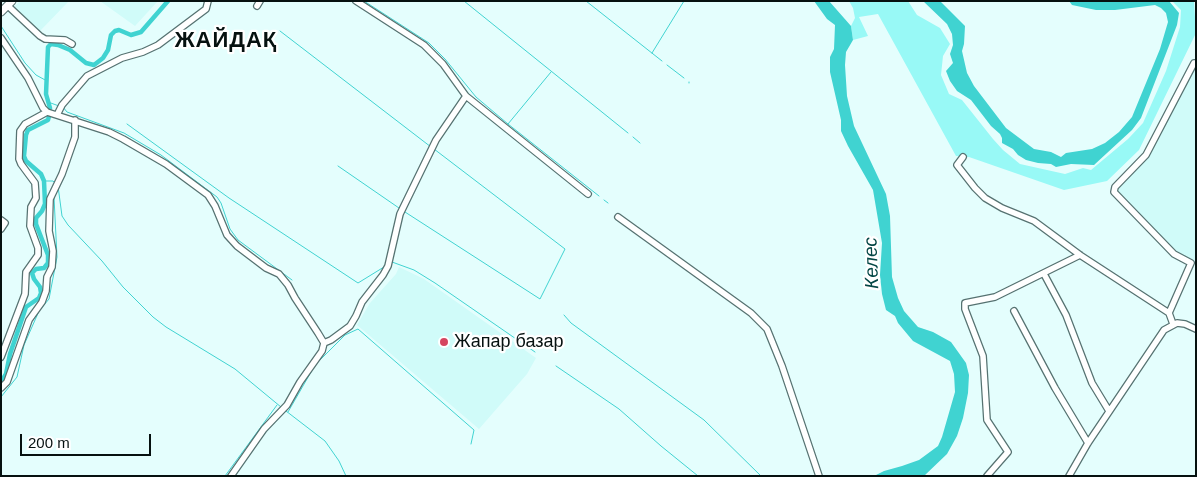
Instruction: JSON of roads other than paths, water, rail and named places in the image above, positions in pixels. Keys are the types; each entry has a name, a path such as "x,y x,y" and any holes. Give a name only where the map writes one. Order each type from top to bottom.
{"main road":[{"path":"1,12 10,3"}],"street":[{"path":"57,115 61,106 86,76 122,58 158,45 206,9 208,1"},
{"path":"356,1 424,45 443,64 466,96 588,194"},
{"path":"10,3 40,36 46,39 64,40 72,44"},
{"path":"1,38 28,78 43,108 47,112 75,120 124,139 166,164 208,195 215,206 227,236 266,268 279,274 288,285 324,343 322,351 300,382 287,405 264,430 231,476"},
{"path":"1169,313 1191,263 1174,254 1114,192 1115,187 1146,155 1194,63 1196,64"},
{"path":"324,343 350,326 362,302 383,275 388,266 400,214 436,140 466,96"},
{"path":"1,357 25,294 26,272 38,255 38,248 30,226 31,208 36,198 35,183 19,159 20,131 25,124 47,112"},
{"path":"1,388 7,382 29,320 42,302 46,291 47,277 52,267 53,251 49,231 50,199 62,174 75,137 75,120"},
{"path":"964,157 957,166 985,198 1002,208 1034,222 1080,255 1169,313 1173,324"},
{"path":"618,217 752,313 767,329 782,366 819,476"},
{"path":"1,220 5,223 1,229"},
{"path":"986,476 1008,452 986,420 983,356 964,303 995,297 1080,255"},
{"path":"1044,274 1066,315 1092,383 1109,411"},
{"path":"1014,311 1055,388 1088,444"},
{"path":"1069,476 1109,411 1164,330 1173,324 1185,324 1196,329"}],"waterway":[{"path":"50,108 46,94 48,47 51,44 70,50 86,63 94,65 103,58 108,50 111,35 115,31 119,30 131,35 141,32 168,1"},
{"path":"364,1 429,43 445,59 476,97 508,124 551,72"},
{"path":"464,1 628,133"},
{"path":"586,1 662,61"},
{"path":"652,53 684,1"},
{"path":"1,26 25,63 36,75 47,81"},
{"path":"280,31 431,147"},
{"path":"667,65 684,78"},
{"path":"48,102 59,106"},
{"path":"63,107 67,112 124,133 161,155 217,197 230,229 238,240 292,280"},
{"path":"1,382 6,374 10,354 26,307 39,298 41,293 40,287 32,273 36,269 44,268 48,263 48,255 36,224 36,218 45,204 44,181 41,174 26,161 24,156 28,130 48,120 49,116"},
{"path":"127,124 229,198 358,283 384,267"},
{"path":"508,124 599,196"},
{"path":"633,137 640,143"},
{"path":"405,212 540,299 565,249 434,149"},
{"path":"338,166 399,208"},
{"path":"44,181 53,181 55,183"},
{"path":"58,186 62,216 68,225 102,261 123,287 153,317 235,369 281,407"},
{"path":"1,397 17,377 24,345 39,311 49,299 57,257 54,197"},
{"path":"604,200 608,203"},
{"path":"392,262 414,270 435,283 535,352"},
{"path":"564,315 571,323 704,420 761,476"},
{"path":"316,364 345,335 358,329 474,430 471,444"},
{"path":"556,366 619,409 698,476"},
{"path":"288,412 311,372"},
{"path":"225,476 277,405"},
{"path":"286,411 325,441 339,461 346,476"}],"place":[{"name":"Жапар базар","path":"444,342"}],"district":[{"name":"ЖАЙДАҚ","path":"226,41"}],"water label":[{"name":"Келес","path":"872,263"}]}
